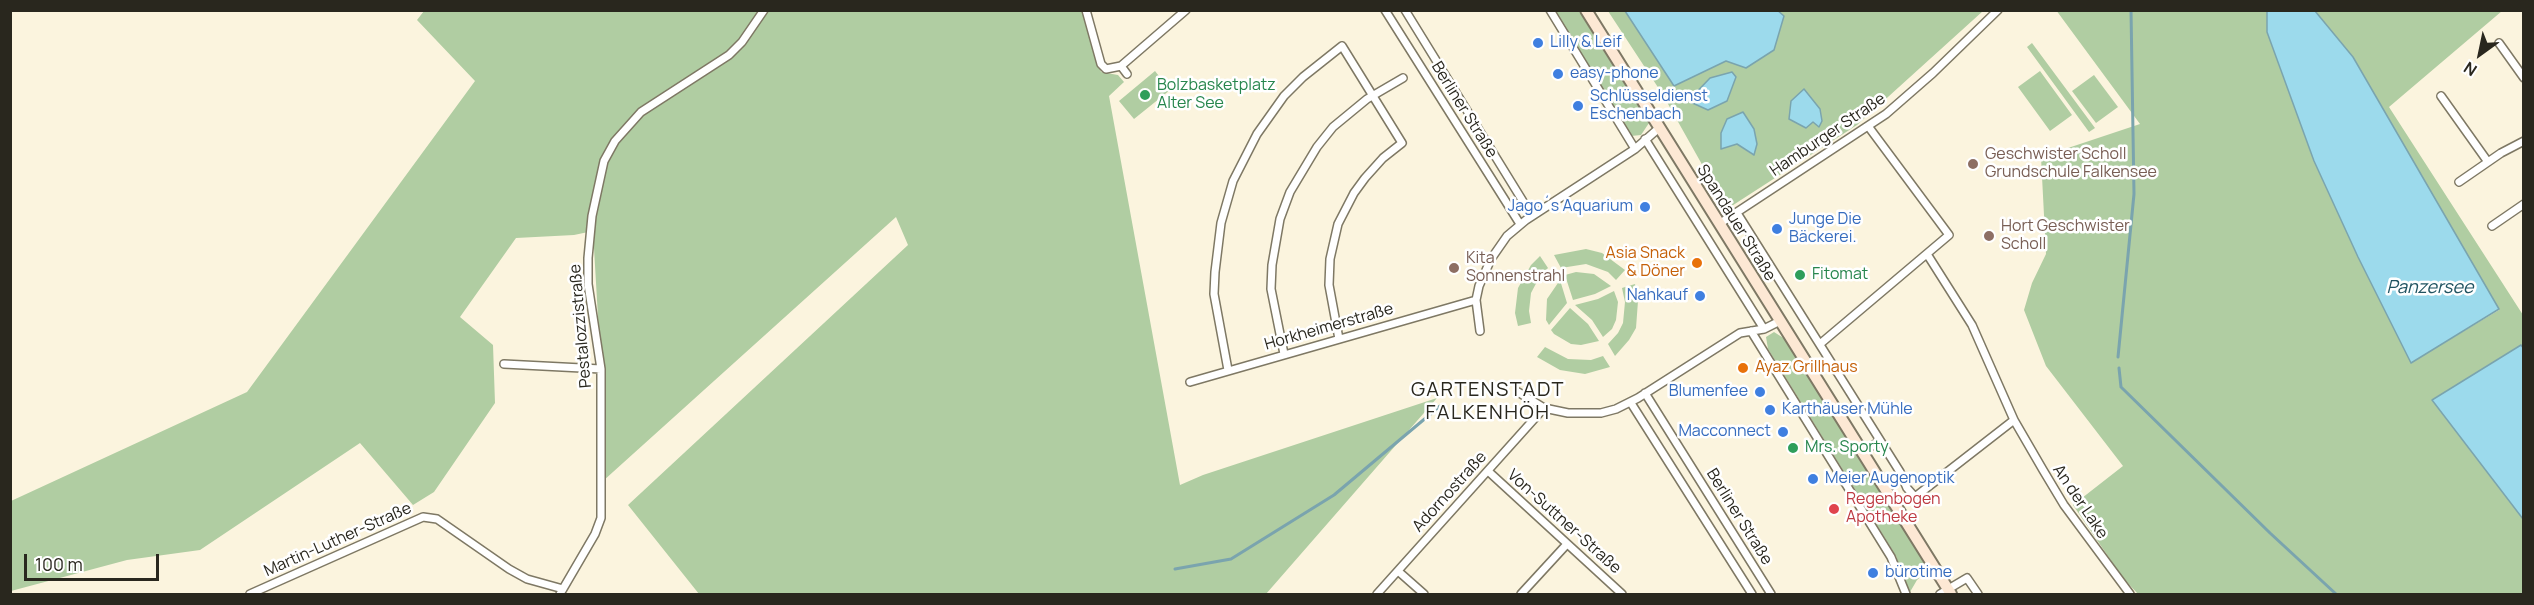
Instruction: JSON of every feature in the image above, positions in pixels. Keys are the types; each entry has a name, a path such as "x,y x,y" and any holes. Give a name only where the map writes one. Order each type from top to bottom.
{"main road":[{"name":"Spandauer Straße","path":"1586,10 1862,452 1946,593"}],"street":[{"name":"Pestalozzistraße","path":"562,592 601,519 601,369 588,284 588,258 594,206 604,161 619,135 641,112 729,55 742,42 764,10"},
{"path":"1086,10 1101,64 1106,69 1120,66 1186,10"},
{"name":"Berliner Straße","path":"1385,10 1520,224"},
{"name":"Berliner Straße","path":"1405,10 1532,216"},
{"path":"1550,10 1635,149"},
{"name":"Hamburger Straße","path":"1719,224 1886,114 1998,10"},
{"path":"2499,43 2523,78"},
{"path":"1228,370 1216,304 1215,272 1221,223 1233,182 1244,156 1284,96 1303,77 1342,46 1402,143 1383,158 1365,178 1338,224 1330,260 1329,285 1339,339"},
{"path":"1120,66 1127,74"},
{"path":"1284,354 1271,289 1272,265 1280,219 1298,177 1317,147 1348,113 1403,78"},
{"path":"2441,96 2488,162"},
{"path":"1820,344 1949,235 1868,126"},
{"path":"1480,331 1476,300 1479,286 1491,259 1507,236 1520,224 1635,149 1659,128"},
{"name":"Spandauer Straße","path":"1645,139 1764,329"},
{"path":"2460,182 2523,141"},
{"path":"2493,226 2523,204"},
{"name":"Spandauer Straße","path":"1737,213 1907,488 1915,497 2014,420"},
{"name":"An der Lake","path":"1927,254 1972,325 2014,420 2064,505 2130,594"},
{"name":"Horkheimerstraße","path":"1190,382 1476,300"},
{"path":"1518,392 1544,408 1568,413 1595,413 1616,409 1631,402 1740,333 1764,329 1780,321"},
{"path":"1751,331 1891,557 1898,580 1906,594"},
{"path":"504,364 601,369"},
{"name":"Berliner Straße","path":"1645,393 1771,594"},
{"name":"Berliner Straße","path":"1631,402 1752,594"},
{"name":"Adornostraße","path":"1377,594 1544,408"},
{"path":"1862,452 1880,441"},
{"name":"Von-Suttner-Straße","path":"1488,471 1622,594"},
{"name":"Martin-Luther-Straße","path":"250,594 423,517 438,519 509,569 527,579 562,592"},
{"path":"1521,594 1567,544"},
{"path":"1398,571 1424,594"},
{"path":"1946,593 1967,579 1977,594"}],"green space":[{"path":"2056,10 2267,11 2267,32 2314,161 2358,257 2412,362 2499,310 2353,57 2315,11 2502,11 2389,107 2523,315 2523,349 2521,345 2432,400 2523,519 2523,594 2138,594 2123,578 2073,505 2123,466 2046,366 2024,310 2032,283 2046,254 2041,157 2140,124"},
{"path":"424,11 1084,11 1101,72 1118,75 1124,82 1109,96 1180,485 1203,475 1437,398 1266,594 699,594 628,505 908,245 896,217 603,481 601,369 593,231 574,235 516,238 460,317 493,345 495,403 434,492 413,505 360,443 200,550 127,560 11,591 11,501 247,392 475,81 417,20"},
{"path":"1554,11 1579,11 1649,123 1641,135 1631,136"},
{"path":"1608,11 1625,11 1674,86 1726,61 1784,16 1777,11 1983,11 1857,125 1727,209 1663,95","holes":["1743,112 1754,129 1757,144 1753,155 1737,144"]},
{"path":"2032,43 2095,128 2089,132 2027,47"},
{"name":"Bolzbasketplatz Alter See","path":"1155,71 1170,90 1134,119 1119,101"},
{"path":"2040,71 2072,115 2050,131 2018,87"},
{"path":"2094,75 2118,107 2096,123 2072,91"},
{"path":"1586,249 1602,253 1625,270 1616,280 1608,272 1586,264 1561,268 1554,255"},
{"path":"1540,256 1548,268 1540,276 1531,293 1529,311 1531,323 1518,326 1515,313 1518,288 1531,265"},
{"path":"1576,272 1594,274 1611,286 1595,294 1573,300 1565,275"},
{"path":"1560,280 1567,303 1549,325 1546,320 1547,299"},
{"path":"1635,284 1638,301 1636,328 1615,356 1608,344 1623,323 1625,302 1622,288"},
{"path":"1614,291 1618,302 1616,320 1612,329 1603,337 1592,320 1575,305 1598,299"},
{"path":"1570,308 1588,324 1599,341 1581,345 1571,344 1554,334 1551,330"},
{"path":"1774,332 1785,339 1929,570 1917,580 1910,592 1903,580 1896,556 1768,349 1766,337"},
{"path":"1545,347 1568,359 1591,360 1603,356 1610,367 1585,374 1560,370 1537,357"}],"water":[{"path":"1777,10 1784,16 1774,50 1746,68 1726,61 1674,86 1625,11"},
{"name":"Panzersee","path":"2267,11 2315,11 2353,57 2499,309 2411,363 2358,257 2314,161 2267,32"},
{"path":"1732,72 1736,77 1727,101 1708,110 1688,101 1710,78"},
{"path":"1804,89 1820,109 1822,121 1819,127 1813,122 1806,128 1789,119 1791,101"},
{"path":"1743,112 1754,129 1757,144 1754,155 1737,144 1721,149 1721,133 1727,119"},
{"path":"2521,345 2524,349 2523,519 2432,400"}],"waterway":[{"path":"2118,357 2134,194 2131,10"},
{"path":"2119,368 2121,387 2270,533 2336,594"},
{"path":"1175,569 1231,559 1334,495 1440,406"}],"place":[{"name":"Lilly & Leif","path":"1538,43"},
{"name":"easy-phone","path":"1558,74"},
{"name":"Bolzbasketplatz Alter See","path":"1145,95"},
{"name":"Schlüsseldienst Eschenbach","path":"1578,106"},
{"name":"Geschwister Scholl Grundschule Falkensee","path":"1973,164"},
{"name":"Jago´s Aquarium","path":"1645,207"},
{"name":"Junge Die Bäckerei.","path":"1777,229"},
{"name":"Hort Geschwister Scholl","path":"1989,236"},
{"name":"Asia Snack & Döner","path":"1697,263"},
{"name":"Kita Sonnenstrahl","path":"1454,268"},
{"name":"Fitomat","path":"1800,275"},
{"name":"Nahkauf","path":"1700,296"},
{"name":"Ayaz Grillhaus","path":"1743,368"},
{"name":"Blumenfee","path":"1760,392"},
{"name":"Karthäuser Mühle","path":"1770,410"},
{"name":"Macconnect","path":"1783,432"},
{"name":"Mrs. Sporty","path":"1793,448"},
{"name":"Meier Augenoptik","path":"1813,479"},
{"name":"Regenbogen Apotheke","path":"1834,509"},
{"name":"bürotime","path":"1873,573"}],"district":[{"name":"GARTENSTADT FALKENHÖH","path":"1488,402"}]}
